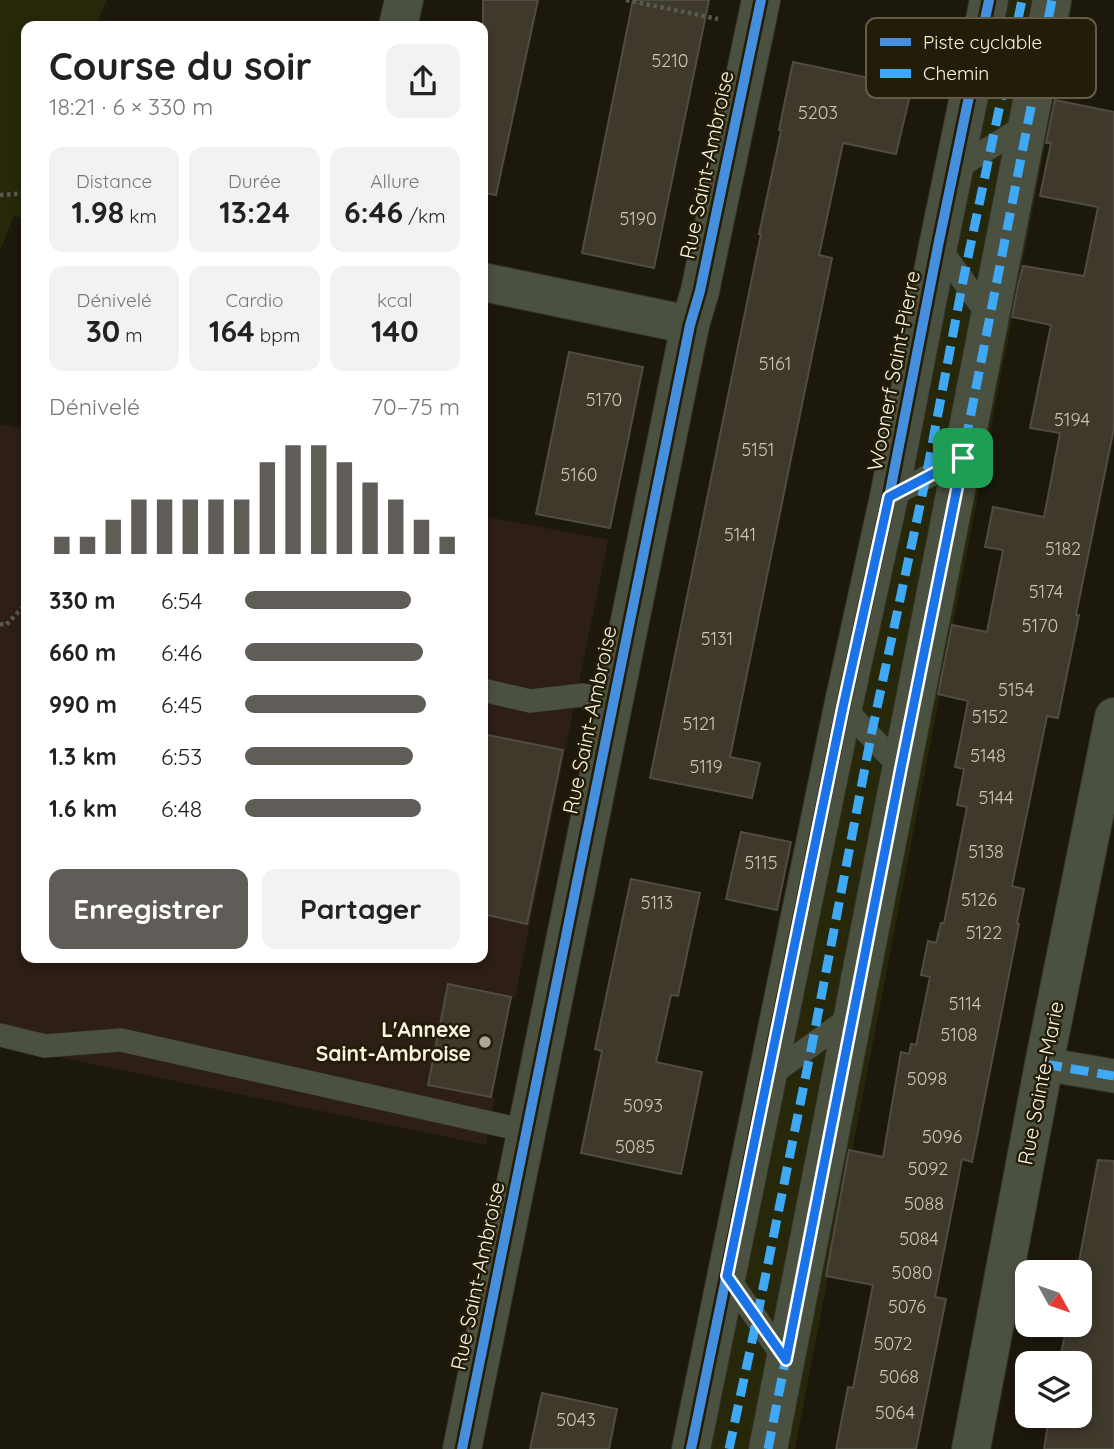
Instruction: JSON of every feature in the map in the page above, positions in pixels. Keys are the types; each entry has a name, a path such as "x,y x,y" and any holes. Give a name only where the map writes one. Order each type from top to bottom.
{"street":[{"path":"399,21 404,0"},
{"name":"Rue Saint-Ambroise","path":"462,1449 690,325 700,290 761,0"},
{"name":"Woonerf Saint-Pierre","path":"985,18 989,0"},
{"name":"Woonerf Saint-Pierre","path":"691,1449 843,707 889,497 969,98"},
{"path":"767,1448 1033,98"},
{"path":"488,283 690,325"},
{"name":"Rue Sainte-Marie","path":"971,1449 1044,1063 1114,717"},
{"path":"1044,1063 1114,1076"}],"lane":[{"path":"954,170 1028,124"},
{"path":"938,246 991,319"},
{"path":"889,497 963,458"},
{"path":"488,691 530,701 583,695 614,701"},
{"path":"843,707 901,768"},
{"path":"768,1077 853,1015"},
{"path":"0,1035 45,1046 121,1040 527,1131"},
{"path":"727,1276 786,1360"}],"path":[{"path":"626,0 723,20"},
{"path":"0,195 21,193"},
{"path":"0,624 6,625 21,609"}],"shaded area":[{"path":"0,424 21,428 21,963 488,963 488,517 608,540 515,998 449,984 428,1084 495,1098 486,1145 0,1045"}],"green space":[{"path":"0,0 107,0 97,21 21,21 21,218 14,216 0,250"},
{"path":"971,0 1073,0 1070,18 967,18"},
{"path":"951,98 1054,98 795,1449 674,1449"}],"building":[{"path":"483,0 538,0 496,195 488,194 488,21 483,21"},
{"path":"633,0 709,0 654,268 582,253"},
{"path":"793,62 866,77 866,98 909,98 896,154 843,143 819,255 832,258 730,757 760,763 752,798 650,778 761,234 781,131 779,130"},
{"path":"1055,100 1114,112 1114,428 1058,718 1047,716 1012,886 1024,889 1017,923 1019,924 972,1162 962,1159 935,1297 946,1299 916,1449 836,1449 848,1387 853,1388 873,1285 826,1276 849,1150 883,1157 901,1052 909,1054 911,1044 916,1045 930,977 921,975 928,941 936,943 941,923 944,923 967,807 957,805 964,769 955,767 968,701 938,694 952,625 987,632 1003,550 985,547 993,507 1044,517 1060,433 1030,428 1051,325 1012,317 1018,286 1023,266 1084,276 1098,207 1040,196 1051,143 1046,143"},
{"path":"569,352 643,367 610,528 536,514"},
{"path":"488,735 563,750 527,924 488,915"},
{"path":"741,832 791,842 777,910 726,899"},
{"path":"631,879 700,893 678,996 671,995 656,1062 702,1072 681,1174 581,1153 602,1051 595,1049"},
{"path":"448,984 511,997 491,1097 428,1085"},
{"path":"1098,1160 1114,1161 1114,1449 1044,1449 1047,1428 1092,1428 1092,1351 1062,1351 1064,1337 1092,1337 1092,1260 1079,1260"},
{"path":"542,1393 617,1409 609,1449 530,1449"}],"marked path":[{"path":"1018,18 1022,0"},
{"path":"1048,18 1052,0"},
{"path":"729,1449 1001,98"},
{"path":"768,1449 1033,98"},
{"path":"1044,1064 1114,1076"}],"cycle path":[{"path":"462,1449 690,325 700,291 761,0"},
{"path":"985,18 989,0"},
{"path":"691,1449 843,707 889,497 969,98"}],"place":[{"name":"L'Annexe Saint-Ambroise","path":"485,1042"}],"route":[{"path":"963,458 786,1360 727,1276 843,707 889,497 963,458"}]}
